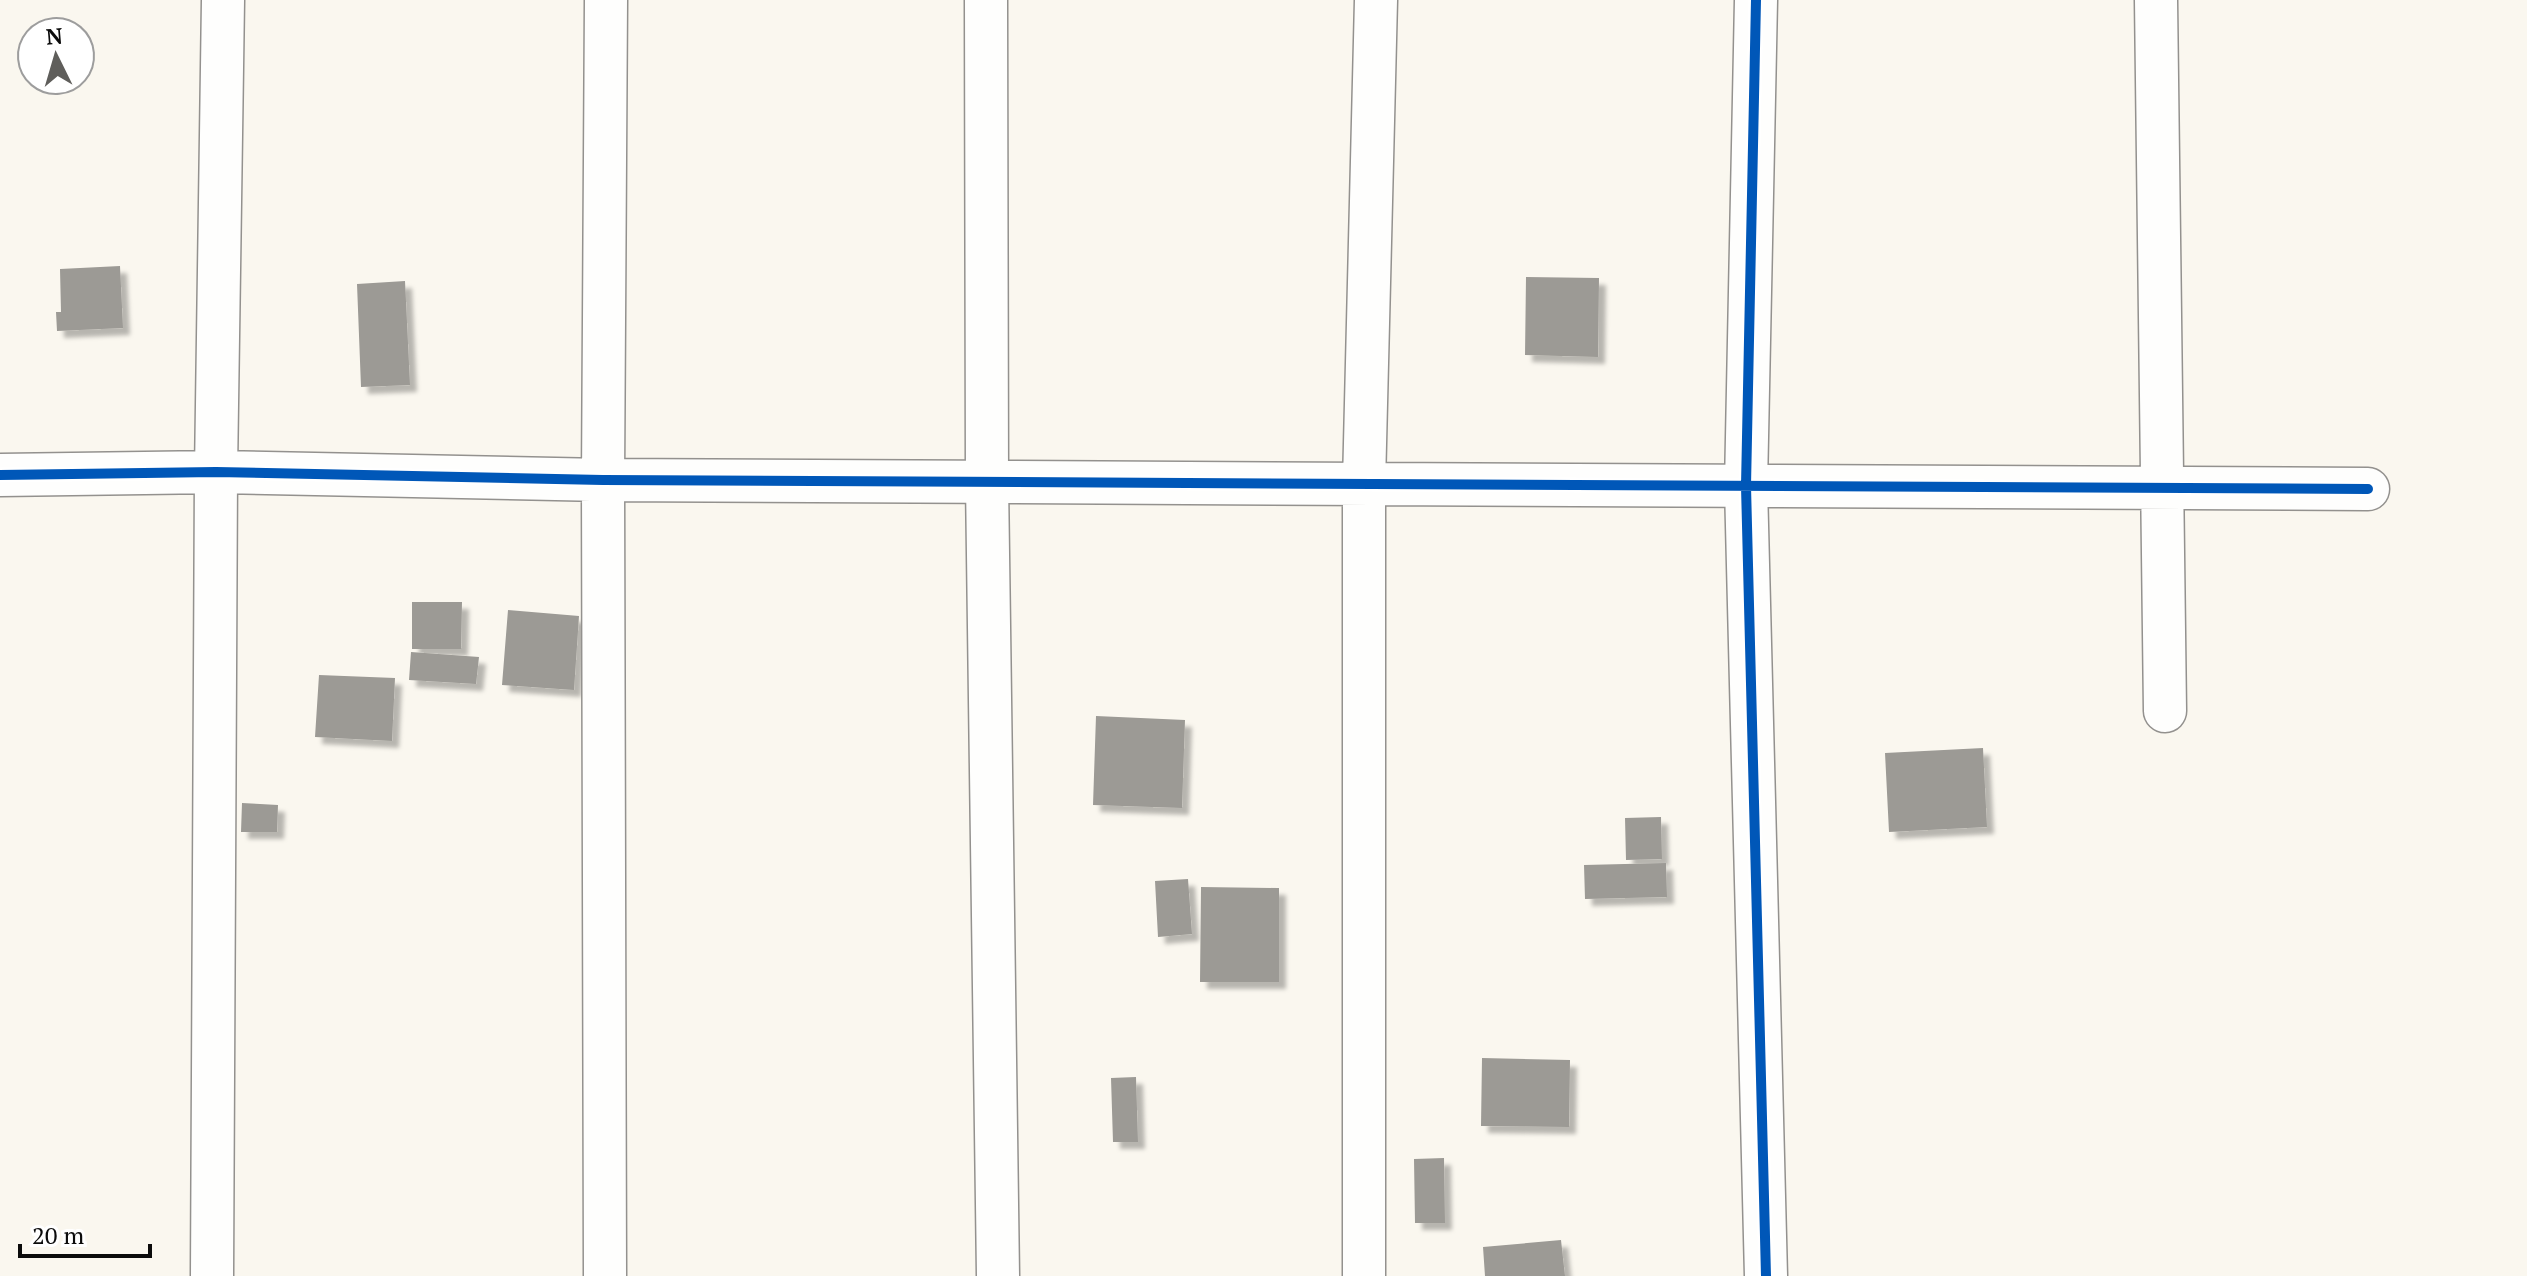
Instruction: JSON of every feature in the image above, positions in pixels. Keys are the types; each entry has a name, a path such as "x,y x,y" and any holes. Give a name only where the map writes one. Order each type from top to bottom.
{"street":[{"path":"212,1276 216,472 223,0"},
{"path":"605,1276 603,480 606,0"},
{"path":"986,0 987,482 998,1276"},
{"path":"1364,1276 1364,484 1376,0"},
{"path":"1756,0 1746,486 1766,1276"},
{"path":"2156,0 2165,711"},
{"path":"0,475 216,472 603,480 2368,489"}],"building":[{"path":"120,266 123,328 57,331 56,312 61,312 60,269"},
{"path":"1526,277 1599,278 1598,357 1525,355"},
{"path":"405,281 410,385 361,387 357,284"},
{"path":"412,602 462,602 461,649 412,649"},
{"path":"508,610 579,616 574,690 502,685"},
{"path":"411,652 479,657 476,684 409,680"},
{"path":"319,675 395,678 392,741 315,737"},
{"path":"1096,716 1185,720 1182,808 1093,805"},
{"path":"1983,748 1987,827 1889,832 1885,753"},
{"path":"242,803 278,805 277,832 241,832"},
{"path":"1661,817 1662,859 1626,860 1625,818"},
{"path":"1666,863 1667,897 1585,899 1584,865"},
{"path":"1188,879 1192,934 1158,937 1155,881"},
{"path":"1201,887 1279,888 1279,982 1200,982"},
{"path":"1482,1058 1570,1060 1569,1127 1481,1126"},
{"path":"1136,1077 1138,1142 1113,1142 1111,1078"},
{"path":"1444,1158 1445,1223 1415,1223 1414,1159"},
{"path":"1561,1240 1565,1276 1485,1276 1483,1247"}],"cycle path":[{"path":"1756,0 1746,486 1766,1276"},
{"path":"0,475 216,472 603,480 2368,489"}]}
